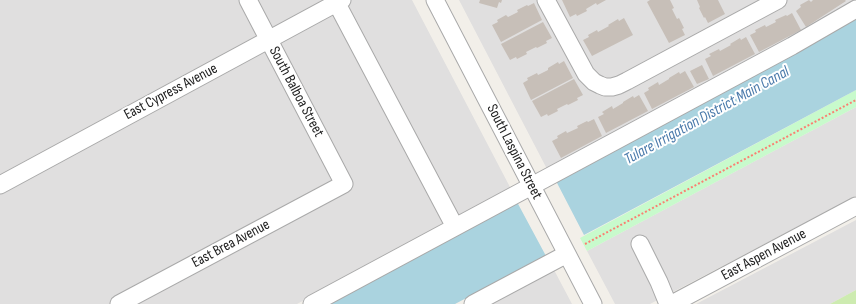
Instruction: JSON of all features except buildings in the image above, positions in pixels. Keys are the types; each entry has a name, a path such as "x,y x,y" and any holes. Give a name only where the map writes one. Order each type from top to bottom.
{"street":[{"name":"South Balboa Street","path":"248,0 344,184"},
{"name":"South Laspina Street","path":"435,0 593,304"},
{"path":"546,0 586,74 594,82 605,87 612,87 627,81 778,0"},
{"name":"East Cypress Avenue","path":"0,185 338,1"},
{"path":"338,1 455,227"},
{"path":"312,304 785,50 856,9"},
{"name":"East Brea Avenue","path":"119,304 344,184"},
{"name":"East Aspen Avenue","path":"672,304 856,206"},
{"path":"640,244 668,304"},
{"path":"474,304 567,254"}],"path":[{"path":"585,244 856,100"}],"shaded area":[{"path":"0,0 412,0 511,189 297,304 0,304"},
{"path":"459,0 856,0 856,1 547,169"},
{"path":"856,107 856,196 650,304 615,304 587,251"},
{"path":"856,220 856,290 830,304 696,304"},
{"path":"553,268 572,304 486,304"}],"green space":[{"path":"856,90 856,107 587,251 580,238"},
{"path":"856,290 856,304 830,304"}],"water":[{"name":"Tulare Irrigation District Main Canal","path":"856,18 856,90 584,235 556,181 807,47"},
{"path":"517,202 546,256 455,304 328,304"}]}
